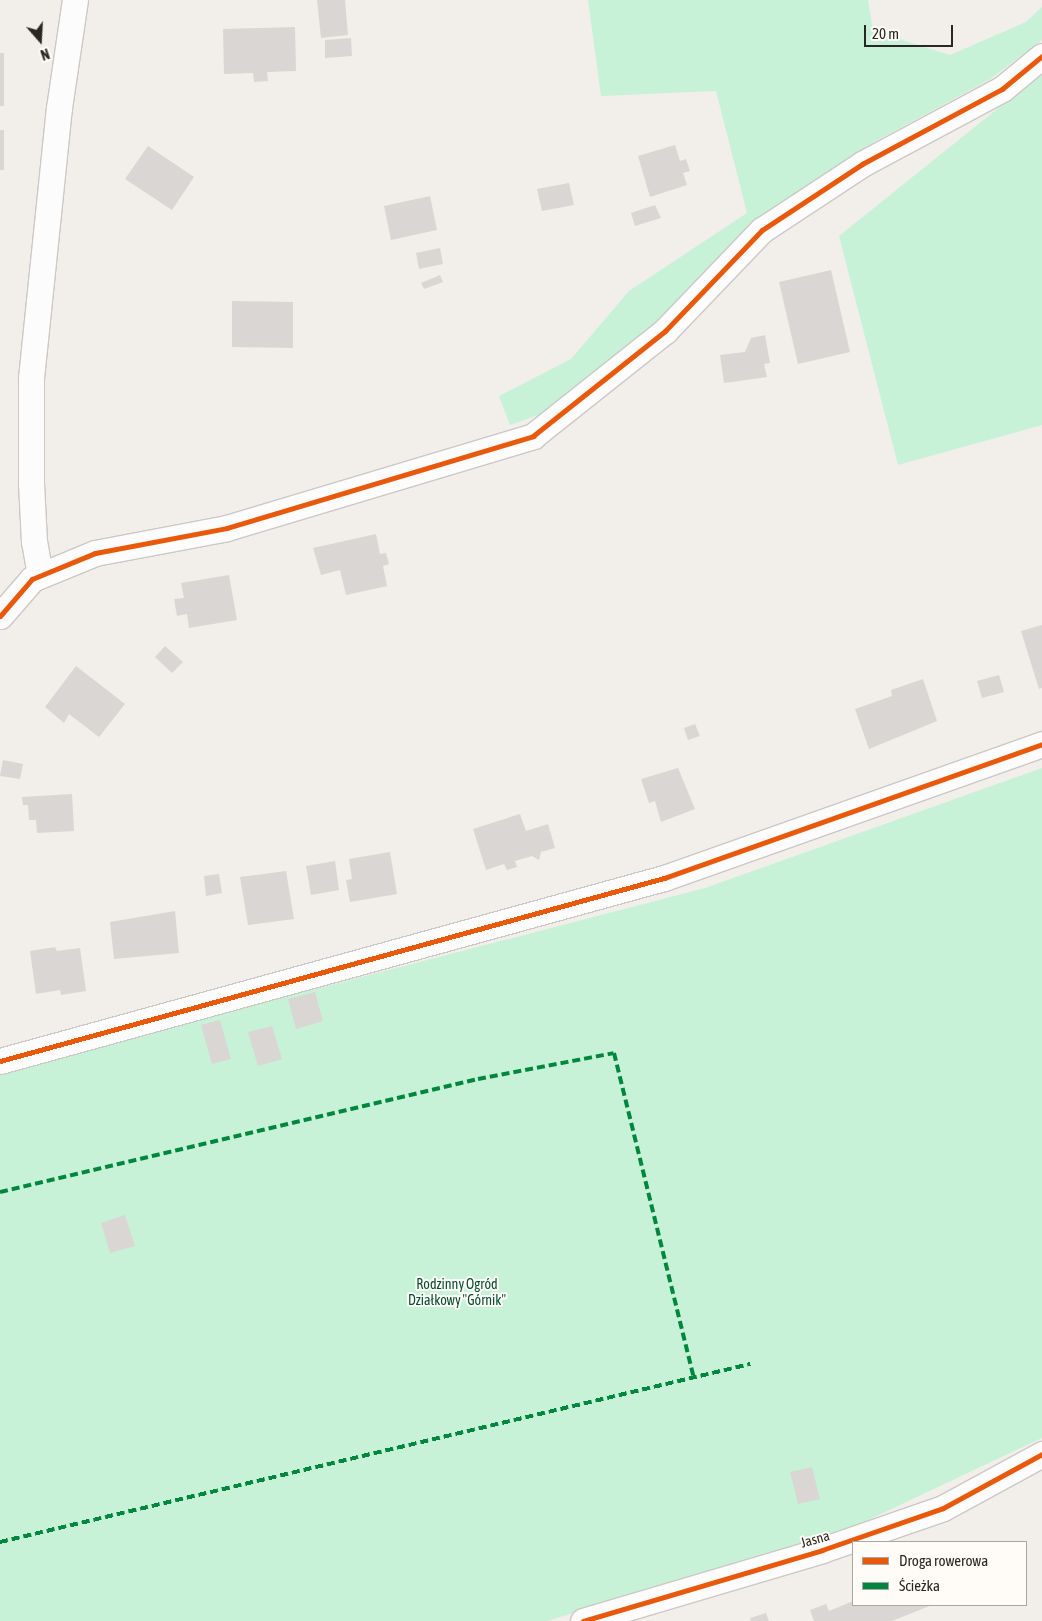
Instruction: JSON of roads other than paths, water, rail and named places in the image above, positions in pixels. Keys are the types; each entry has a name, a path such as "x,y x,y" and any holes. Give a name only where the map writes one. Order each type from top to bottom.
{"street":[{"path":"40,575 31,483 31,378 59,108 75,0"},
{"path":"0,616 32,579 95,552 227,528 533,436 665,330 762,230 862,164 1002,89 1042,56"},
{"path":"0,1061 664,878 1042,744"},
{"name":"Jasna","path":"583,1621 822,1550 943,1508 1042,1454"}],"park label":[{"name":"Rodzinny Ogród Działkowy \"Górnik\"","path":"457,1292"}]}
